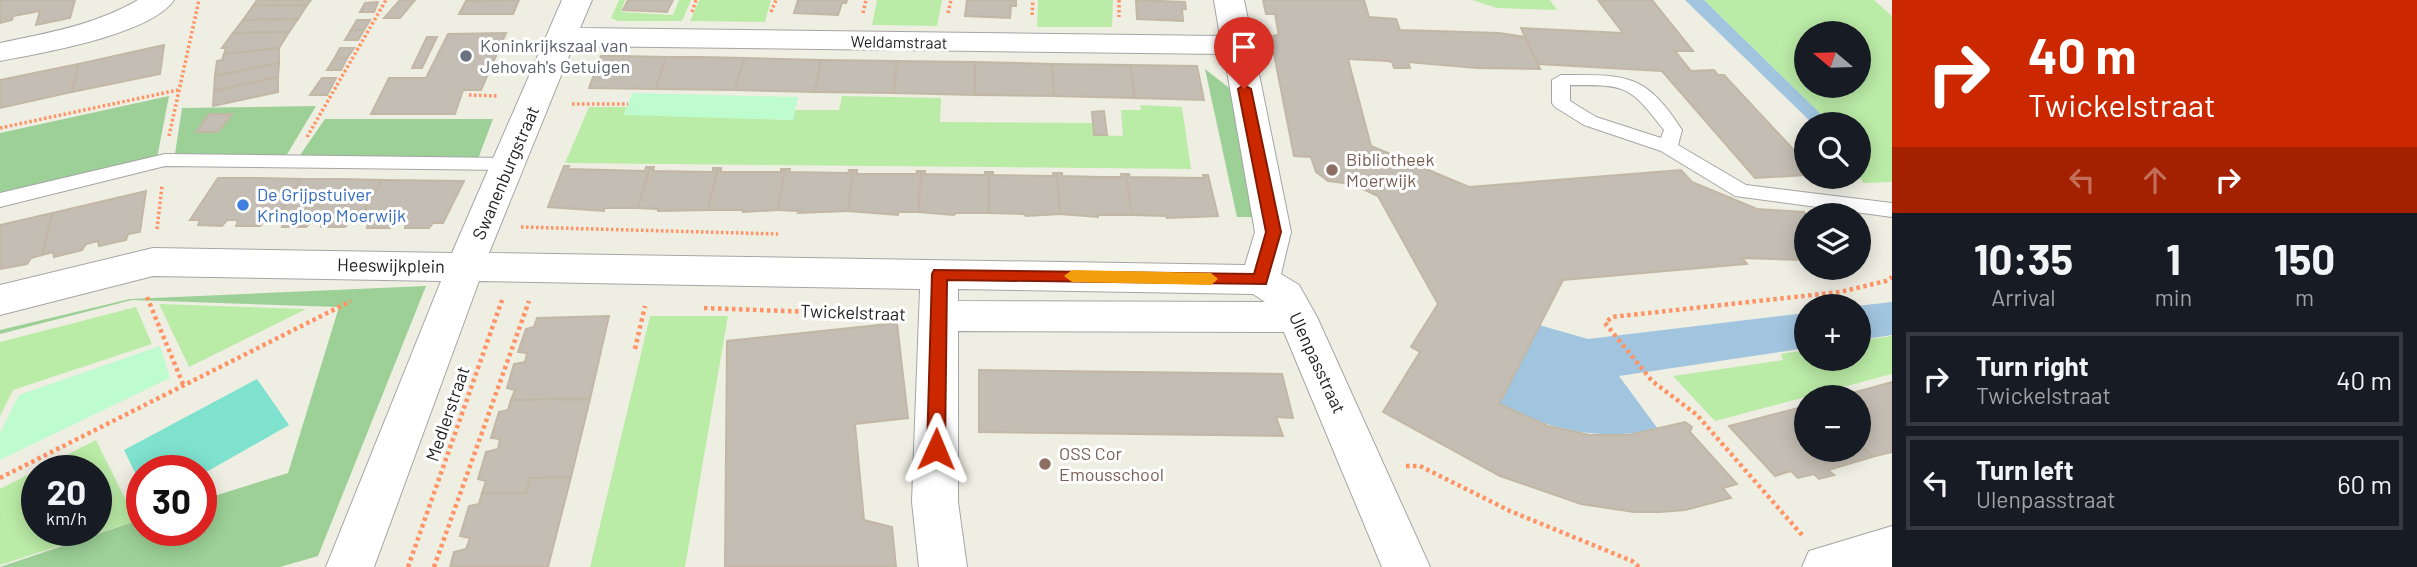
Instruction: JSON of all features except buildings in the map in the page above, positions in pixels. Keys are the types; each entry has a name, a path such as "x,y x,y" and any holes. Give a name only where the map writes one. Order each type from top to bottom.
{"street":[{"path":"0,51 78,36 132,18 159,0"},
{"name":"Swanenburgstraat","path":"458,285 536,104 577,0"},
{"path":"458,285 524,289 939,274 1260,280 1273,232 1229,0"},
{"name":"Weldamstraat","path":"563,37 1236,45"},
{"name":"Heeswijkplein","path":"0,300 153,262 399,266 458,285 349,567"},
{"path":"939,274 936,502 943,567"},
{"name":"Ulenpasstraat","path":"1260,280 1285,295 1297,317 1406,567"},
{"path":"938,316 1297,317"},
{"path":"1827,567 1892,548"}],"lane":[{"path":"1668,147 1673,130 1644,92 1613,80 1562,80 1561,103 1590,121 1668,147 1742,191 1892,210"},
{"path":"0,200 165,160 509,164"}],"path":[{"path":"183,384 147,297 165,160 199,0"},
{"path":"292,161 386,0"},
{"path":"0,128 178,90"},
{"path":"536,104 628,104"},
{"path":"434,567 524,289 555,228"},
{"path":"0,478 382,286 399,266"},
{"path":"1827,567 1697,415 1649,377 1605,323 1612,317 1840,292 1886,281 1892,277"},
{"path":"458,285 524,289"},
{"name":"Medlerstraat","path":"408,567 524,289"},
{"path":"632,306 659,307"},
{"path":"635,349 645,306"},
{"name":"Twickelstraat","path":"701,308 938,316"},
{"path":"1363,466 1420,466 1510,511 1633,561 1639,567"}],"green space":[{"path":"619,0 625,0 621,12 673,15 679,0 691,0 682,21 618,21 611,18"},
{"path":"699,0 771,0 765,22 690,21"},
{"path":"877,0 942,0 937,26 872,25"},
{"path":"1038,0 1113,0 1112,27 1037,27"},
{"path":"1472,0 1550,0 1557,10 1497,8"},
{"path":"1704,0 1874,0 1892,16 1892,182 1871,183 1871,112 1819,112 1804,98 1871,98 1871,21 1794,21 1794,88"},
{"path":"1205,69 1233,91 1259,217 1237,217"},
{"path":"632,93 798,97 793,120 624,115"},
{"path":"169,96 157,158 0,196 0,133"},
{"path":"842,96 941,98 940,122 1093,123 1094,135 1123,136 1121,110 1141,110 1140,105 1182,107 1191,169 565,163 589,107 627,107 624,114 793,120 795,110 839,110"},
{"path":"316,106 286,156 175,154 182,108"},
{"path":"325,119 493,119 478,159 298,158"},
{"path":"426,286 318,556 280,567 0,567 62,546 112,546 112,529 126,524 126,546 217,546 217,495 288,473 339,307 132,300 0,334 0,330 130,299"},
{"path":"159,304 306,309 189,367"},
{"path":"136,307 152,344 13,390 0,416 0,342"},
{"path":"650,316 728,316 685,567 590,567"},
{"path":"1892,336 1892,374 1851,385 1794,385 1794,400 1715,421 1673,376 1783,360 1781,354 1794,352 1794,371 1871,371 1871,339"},
{"path":"160,346 170,378 0,460 0,433 19,395"},
{"path":"96,440 103,455 67,455"},
{"path":"112,472 126,501 126,524 112,529"},
{"path":"21,478 21,546 59,546 0,565 0,489"}],"shaded area":[{"path":"1685,0 1704,0 1794,88 1794,98 1804,98 1819,112 1801,112"},
{"path":"1892,302 1892,335 1871,338 1871,304"},
{"path":"1794,314 1794,350 1619,376 1658,429 1636,433 1595,434 1537,421 1499,404 1539,325 1588,339"},
{"path":"257,379 289,425 217,466 217,455 126,455 124,450"}],"slow traffic":[{"path":"1072,276 1211,279"}],"place":[{"name":"Koninkrijkszaal van Jehovah's Getuigen","path":"466,56"},
{"name":"Bibliotheek Moerwijk","path":"1332,170"},
{"name":"De Grijpstuiver Kringloop Moerwijk","path":"243,205"},
{"name":"OSS Cor Emousschool","path":"1045,464"}],"route":[{"path":"936,449 939,274 1260,280 1273,232 1244,89"}]}
